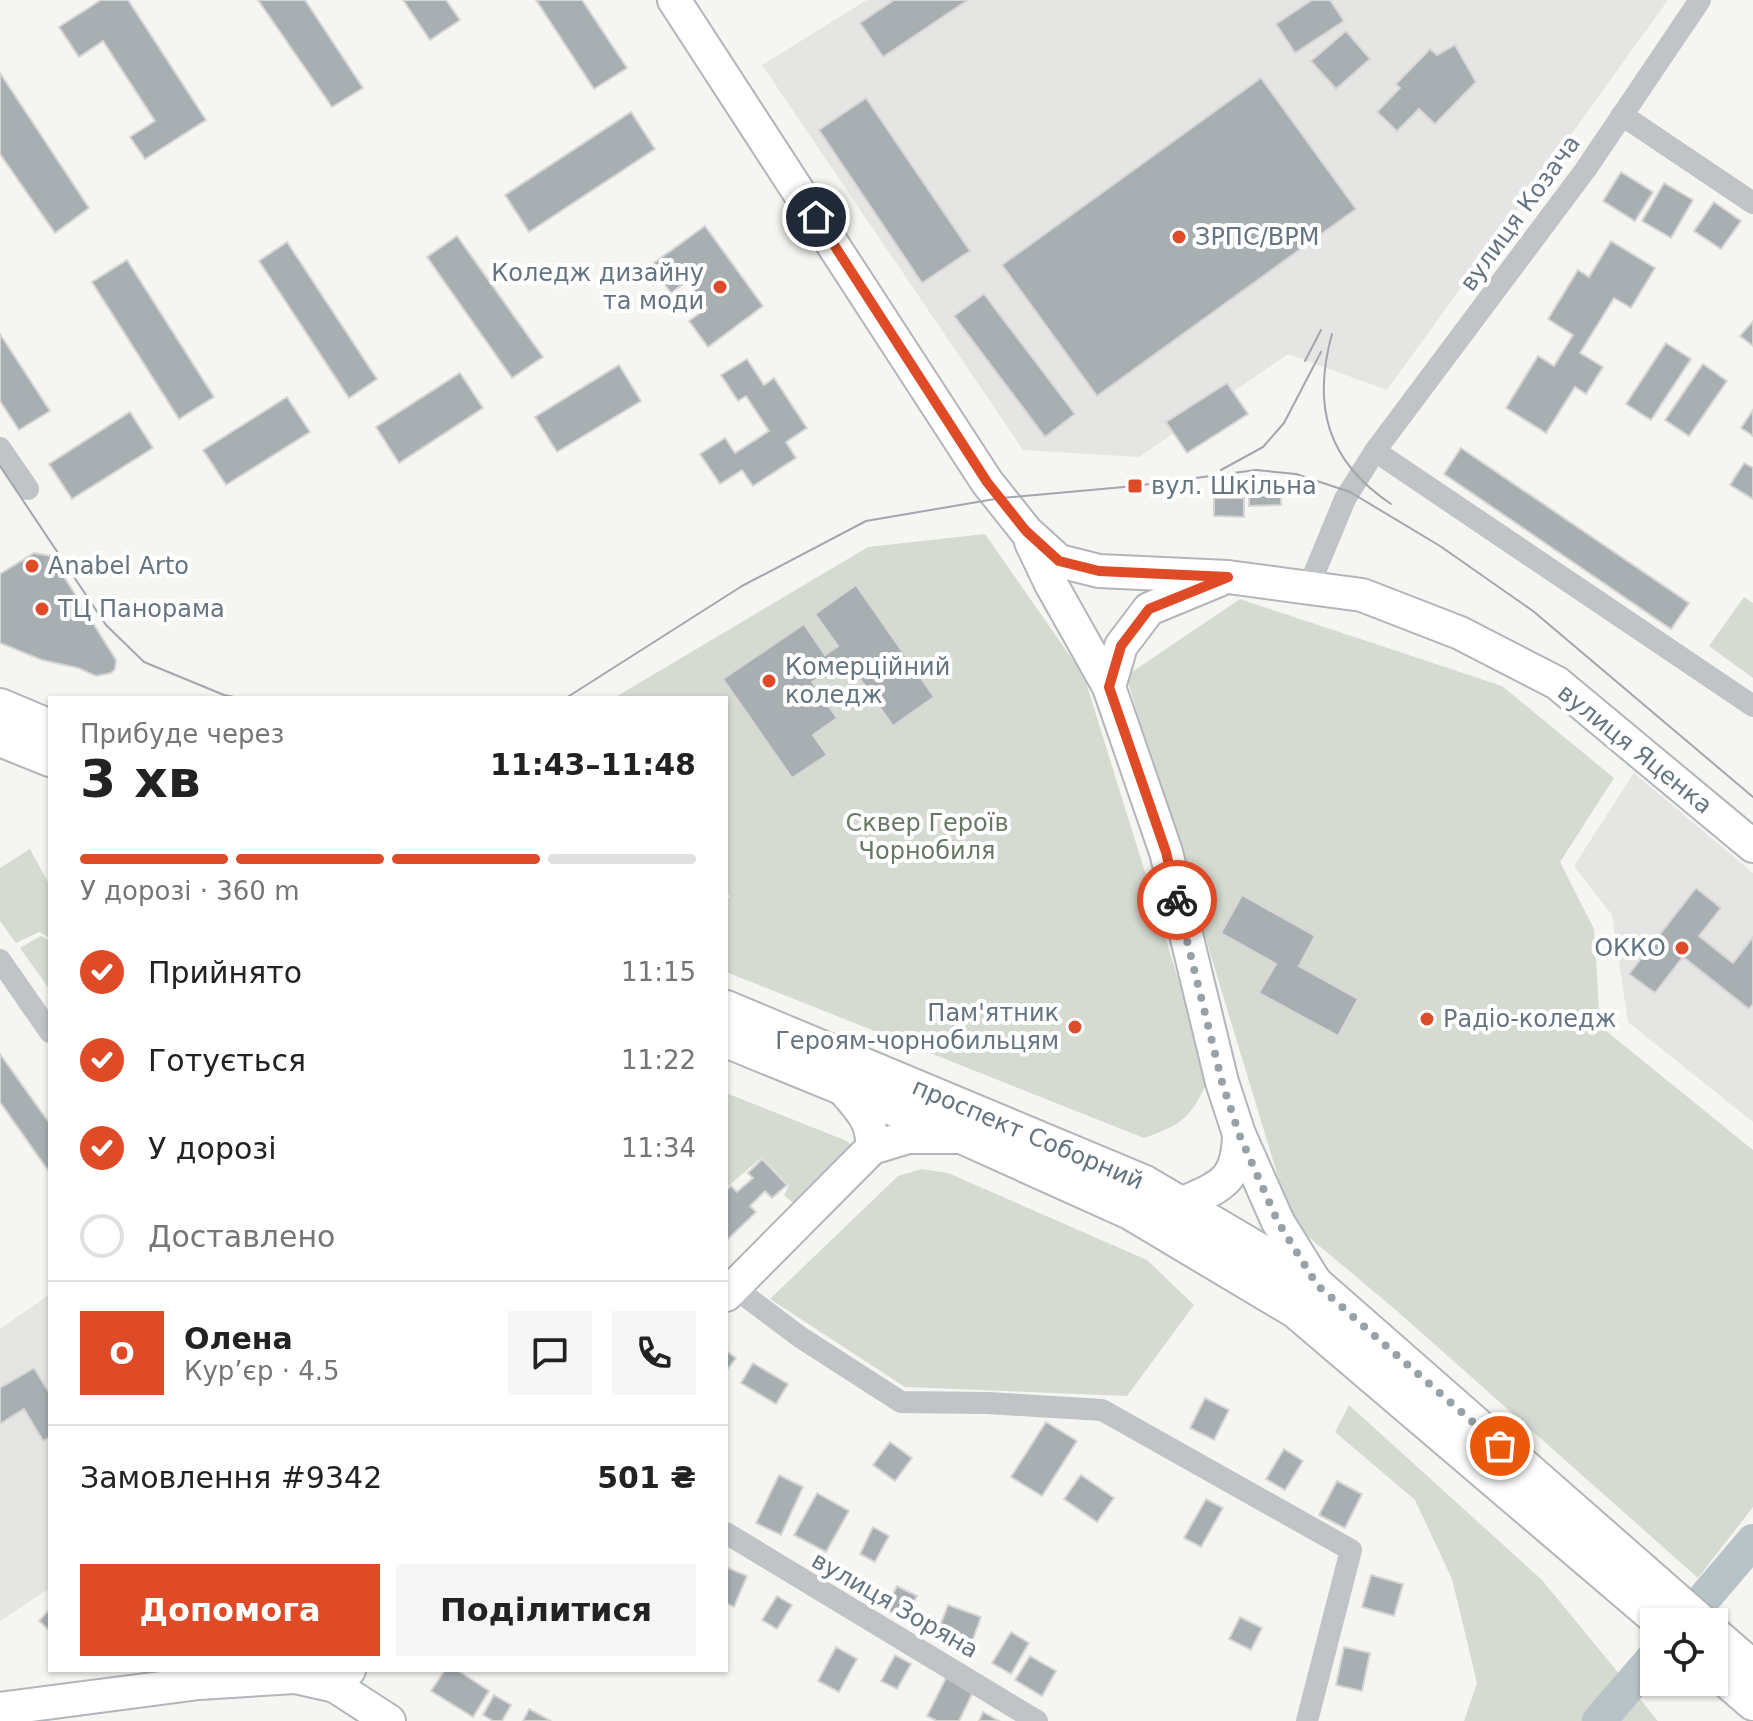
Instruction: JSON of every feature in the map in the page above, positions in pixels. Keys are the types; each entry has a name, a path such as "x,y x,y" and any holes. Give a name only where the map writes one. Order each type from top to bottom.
{"main road":[{"path":"0,706 48,726"},
{"path":"0,739 48,758"},
{"name":"проспект Соборний","path":"728,1009 1145,1183 1181,1204 1307,1298"},
{"name":"проспект Соборний","path":"728,1041 966,1138 1130,1212 1307,1298"},
{"path":"1307,1298 1655,1605"},
{"path":"1728,1652 1753,1668"},
{"path":"1728,1665 1753,1703"}],"street":[{"name":"вулиця Яценка","path":"674,0 987,482 1026,531 1059,561 1099,571 1228,577 1362,595 1460,633 1557,683 1753,846"},
{"name":"вулиця Козача","path":"1309,586 1345,499 1375,451 1586,169 1700,0"},
{"path":"1622,115 1753,203"},
{"path":"0,448 28,489"},
{"path":"1375,451 1753,706"},
{"path":"1026,531 1051,584 1109,687 1166,852 1222,1082 1239,1134 1307,1298"},
{"path":"1109,687 1121,646 1149,609 1228,577"},
{"path":"0,960 48,1029"},
{"path":"843,1089 864,1113 872,1128 872,1148"},
{"path":"1181,1204 1211,1190 1228,1177 1238,1159 1239,1134"},
{"path":"966,1138 908,1137 872,1148 732,1290 901,1402 987,1403 1102,1410 1351,1550 1307,1721"},
{"name":"вулиця Зоряна","path":"728,1534 1037,1721"},
{"path":"0,1709 199,1683 295,1677 344,1693 389,1721"}],"shaded area":[{"path":"867,0 1668,0 1387,390 1288,354 1139,457 1023,450 762,65"},
{"path":"1634,773 1753,873 1753,1122 1628,1022 1612,915 1574,866"},
{"path":"48,1295 48,1589 0,1621 0,1329"}],"green space":[{"name":"Сквер Героїв Чорнобиля","path":"985,534 1084,676 1209,1078 1191,1110 1168,1128 1144,1138 728,973 728,696 617,696 868,547"},
{"path":"1744,597 1753,603 1753,678 1709,646"},
{"path":"1240,599 1502,686 1614,778 1560,862 1594,929 1600,1026 1753,1150 1753,1507 1698,1578 1397,1311 1292,1223 1126,676"},
{"path":"30,849 48,882 48,937 39,932 16,943 0,921 0,868"},
{"path":"41,936 48,940 48,987 20,948"},
{"path":"728,1094 847,1141 857,1151 801,1206 784,1195 789,1185 762,1157 728,1186"},
{"path":"922,1169 948,1173 1147,1260 1194,1305 1127,1396 905,1387 770,1299 898,1176"},
{"path":"1349,1405 1542,1580 1658,1721 1464,1721 1477,1683 1452,1579 1415,1500 1335,1432"}],"building":[{"path":"101,0 128,0 206,120 145,159 130,137 155,121 103,41 79,57 59,27"},
{"path":"258,0 305,0 363,88 332,107"},
{"path":"403,0 446,0 460,20 430,40"},
{"path":"536,0 582,0 627,68 594,89"},
{"path":"894,0 968,0 883,57 860,23"},
{"path":"1312,0 1330,0 1344,21 1295,53 1276,24"},
{"path":"1346,31 1370,59 1336,89 1311,61"},
{"path":"1455,45 1476,82 1435,124 1419,109 1397,131 1377,112 1400,88 1396,84 1430,49 1437,55"},
{"path":"0,73 89,208 55,233 0,154"},
{"name":"ЗРПС/ВРМ","path":"1261,78 1356,209 1097,396 1002,265"},
{"path":"866,98 970,251 922,283 819,130"},
{"path":"631,112 655,149 529,232 505,195"},
{"path":"1621,172 1653,192 1635,221 1603,201"},
{"path":"1664,183 1693,200 1671,238 1642,221"},
{"path":"1714,202 1741,221 1721,249 1694,231"},
{"name":"Коледж дизайну та моди","path":"705,226 763,306 708,347 689,321 707,308 687,281 671,293 651,265"},
{"path":"457,236 543,357 512,378 427,257"},
{"path":"1611,241 1655,268 1631,308 1614,298 1580,353 1603,367 1586,394 1575,387 1546,433 1506,408 1538,356 1554,366 1573,335 1548,319 1578,270 1589,277"},
{"path":"287,242 377,379 349,398 259,261"},
{"path":"127,260 214,397 179,419 92,282"},
{"path":"984,294 1075,414 1045,437 954,316"},
{"path":"1753,321 1753,346 1740,336"},
{"path":"0,334 50,411 19,430 0,401"},
{"path":"1666,343 1691,359 1651,420 1626,404"},
{"path":"747,359 764,385 774,378 807,428 786,442 796,458 753,486 742,470 720,484 700,454 725,438 735,453 769,431 746,396 738,401 721,375"},
{"path":"1703,364 1727,381 1689,436 1665,420"},
{"path":"619,365 641,401 557,452 535,417"},
{"path":"460,373 483,408 399,463 376,427"},
{"path":"1227,383 1248,414 1187,453 1166,422"},
{"path":"287,397 310,432 226,485 203,450"},
{"path":"1753,410 1753,436 1741,428"},
{"path":"130,412 153,448 72,499 49,464"},
{"path":"1461,448 1689,603 1671,629 1444,474"},
{"path":"1744,463 1753,468 1753,499 1730,485"},
{"path":"1249,486 1281,486 1281,505 1249,506"},
{"path":"1214,498 1244,498 1244,517 1214,516"},
{"name":"ТЦ Панорама","path":"34,553 51,556 116,660 111,673 96,676 78,668 42,660 0,643 0,574"},
{"name":"Комерційний коледж","path":"856,585 934,697 893,726 846,659 812,682 837,718 813,735 827,755 792,778 723,679 804,624 825,655 838,646 815,614"},
{"name":"ОККО","path":"1696,888 1721,908 1699,936 1733,963 1753,937 1753,1004 1749,1009 1683,957 1655,993 1629,974"},
{"path":"1242,895 1315,936 1299,966 1358,999 1338,1036 1259,993 1276,964 1221,933"},
{"path":"0,1054 48,1121 48,1170 0,1102"},
{"path":"762,1159 787,1185 772,1198 765,1191 750,1206 756,1212 728,1239 728,1188 731,1186 737,1192 753,1178 748,1173"},
{"path":"728,1352 736,1358 728,1368"},
{"path":"753,1363 788,1384 776,1404 741,1383"},
{"path":"34,1368 48,1391 48,1438 43,1441 24,1409 0,1424 0,1388"},
{"path":"1205,1398 1229,1410 1214,1440 1190,1428"},
{"path":"1046,1422 1077,1441 1042,1496 1011,1477"},
{"path":"890,1442 912,1458 895,1481 873,1465"},
{"path":"1284,1449 1303,1461 1285,1490 1266,1479"},
{"path":"779,1475 803,1487 781,1535 756,1523"},
{"path":"1081,1475 1114,1498 1097,1522 1064,1499"},
{"path":"1337,1481 1362,1494 1345,1528 1319,1515"},
{"path":"817,1493 849,1511 826,1552 794,1535"},
{"path":"1206,1499 1223,1508 1201,1547 1184,1538"},
{"path":"873,1527 889,1536 875,1562 860,1554"},
{"path":"728,1568 747,1576 734,1607 728,1604"},
{"path":"1371,1575 1403,1584 1394,1616 1362,1607"},
{"path":"897,1586 917,1596 905,1619 885,1609"},
{"path":"777,1596 792,1605 777,1629 762,1620"},
{"path":"948,1605 981,1617 970,1647 937,1634"},
{"path":"48,1611 48,1629 39,1621"},
{"path":"1240,1617 1262,1628 1251,1650 1229,1639"},
{"path":"1011,1632 1029,1643 1011,1674 992,1663"},
{"path":"836,1647 857,1659 839,1692 818,1681"},
{"path":"1344,1647 1370,1653 1362,1691 1336,1685"},
{"path":"895,1655 911,1664 897,1689 881,1681"},
{"path":"1030,1656 1056,1671 1042,1696 1015,1680"},
{"path":"444,1672 460,1672 489,1691 473,1717 431,1691"},
{"path":"947,1676 974,1690 959,1721 937,1721 927,1716"},
{"path":"494,1695 511,1705 502,1721 493,1721 483,1715"},
{"path":"529,1709 551,1721 523,1721"},
{"path":"983,1712 999,1721 979,1721"}],"waterway":[{"path":"1696,1608 1753,1541"},
{"path":"1599,1721 1640,1673"}],"tram line":[{"path":"1305,361 1321,330"},
{"path":"1332,334 1324,385 1330,430 1352,469 1391,504"},
{"path":"1221,470 1263,447 1284,423 1321,352"},
{"path":"0,466 106,625 144,662 229,696"},
{"path":"569,696 742,586 866,521 1001,498 1135,486 1256,470 1296,474 1350,492 1440,546 1533,611 1753,797"}],"way so far":[{"path":"1177,900 1222,1082 1239,1134 1278,1222 1317,1285 1500,1446"}],"place":[{"name":"ЗРПС/ВРМ","path":"1179,237"},
{"name":"Коледж дизайну та моди","path":"720,287"},
{"name":"вул. Шкільна","path":"1135,486"},
{"name":"Anabel Arto","path":"32,566"},
{"name":"ТЦ Панорама","path":"42,609"},
{"name":"Комерційний коледж","path":"769,681"},
{"name":"ОККО","path":"1682,948"},
{"name":"Радіо-коледж","path":"1427,1019"},
{"name":"Пам'ятник Героям-чорнобильцям","path":"1075,1027"}],"route":[{"path":"816,217 987,482 1026,531 1059,561 1099,571 1228,577 1149,609 1121,646 1109,687 1166,852 1177,900"}]}
